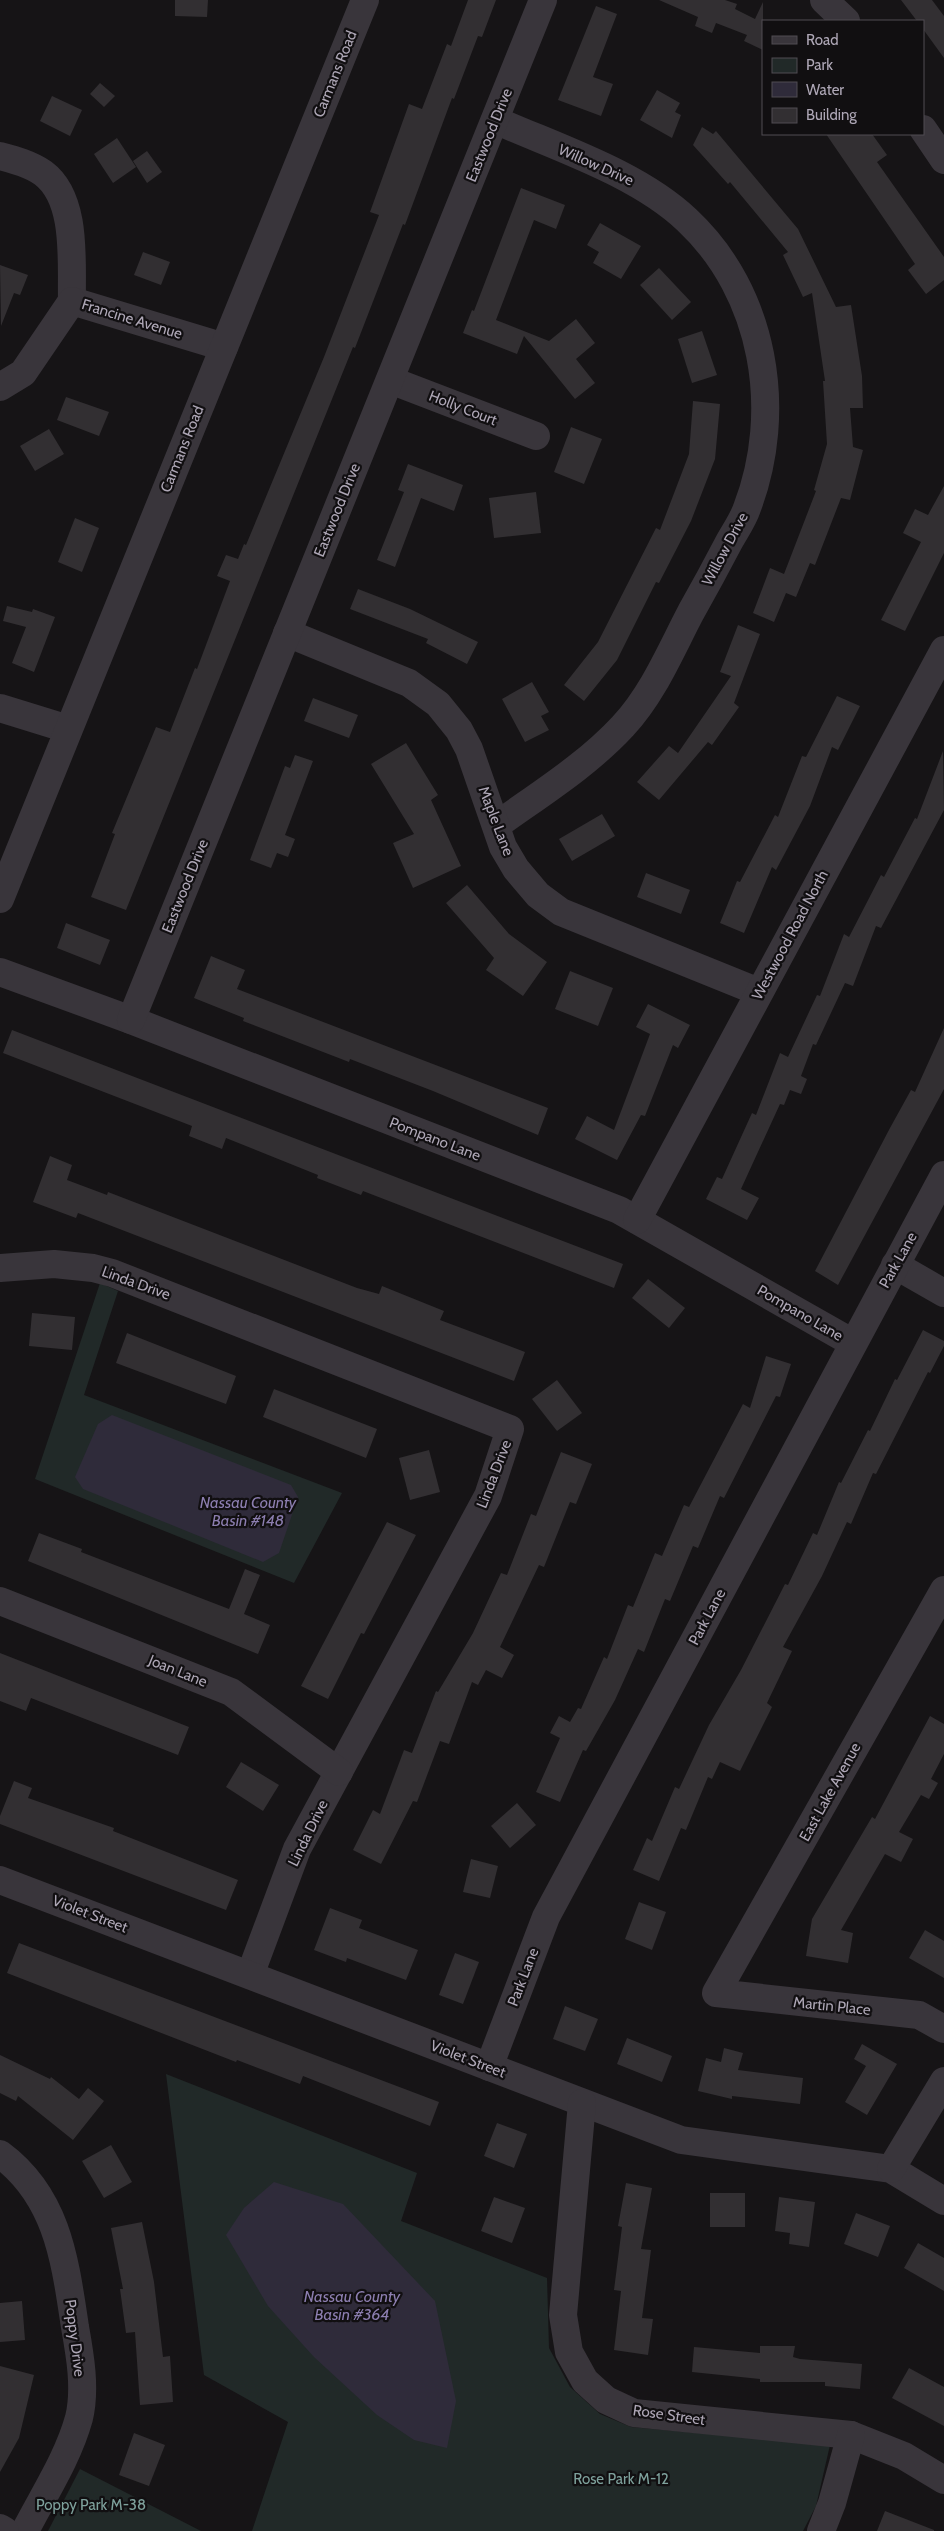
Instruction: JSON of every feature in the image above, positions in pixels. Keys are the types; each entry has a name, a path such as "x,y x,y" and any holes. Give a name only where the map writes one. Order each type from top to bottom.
{"street":[{"name":"Carmans Road","path":"0,899 366,0"},
{"name":"Eastwood Drive","path":"131,1020 543,0"},
{"path":"824,0 845,20"},
{"name":"Willow Drive","path":"495,120 639,184 668,204 689,222 720,259 743,300 762,357 766,404 764,448 747,509 648,692 625,724 592,757 497,825"},
{"path":"924,130 944,160"},
{"name":"Francine Avenue","path":"0,156 20,161 44,174 61,196 71,225 72,301 224,347"},
{"path":"0,386 23,373 72,301"},
{"name":"Holly Court","path":"390,380 536,436"},
{"name":"Maple Lane","path":"287,633 409,683 438,704 458,730 468,749 497,825 503,847 516,868 538,895 561,912 759,992"},
{"name":"Westwood Road North","path":"637,1220 944,650"},
{"path":"0,708 68,729"},
{"name":"Pompano Lane","path":"0,972 131,1020 619,1210 853,1343"},
{"name":"Park Lane","path":"489,2067 546,1917 944,1175"},
{"name":"Linda Drive","path":"0,1268 54,1264 93,1268 112,1273 510,1429 488,1496 297,1849 250,1975"},
{"path":"895,1265 944,1293"},
{"name":"East Lake Avenue","path":"716,1993 944,1590"},
{"name":"Joan Lane","path":"0,1601 231,1692 339,1772"},
{"name":"Violet Street","path":"0,1880 681,2140 891,2169 944,2201"},
{"name":"Martin Place","path":"716,1993 919,2015 944,2030"},
{"path":"891,2169 944,2081"},
{"name":"Rose Street","path":"582,2103 563,2315 569,2352 585,2381 606,2400 634,2413 851,2435 904,2456 944,2480"},
{"name":"Poppy Drive","path":"0,2154 14,2165 40,2196 57,2233 64,2256 80,2354 82,2397 79,2416 68,2449 25,2531"},
{"path":"821,2531 832,2502 851,2435"},
{"path":"0,2528 6,2531"}],"green space":[{"name":"Nassau County Basin #148","path":"100,1283 118,1291 84,1395 342,1493 294,1583 35,1479"},
{"name":"Rose Park M-12","path":"166,2074 417,2173 401,2221 547,2278 549,2348 570,2387 600,2414 631,2427 830,2445 816,2506 803,2531 252,2531 288,2422 204,2375"},
{"name":"Poppy Park M-38","path":"80,2469 201,2531 48,2531"}],"water":[{"name":"Nassau County Basin #148","path":"112,1415 291,1485 298,1497 279,1553 263,1562 83,1489 75,1477 98,1424"},
{"name":"Nassau County Basin #364","path":"274,2182 343,2204 435,2301 456,2401 447,2448 414,2440 377,2415 314,2357 268,2306 226,2235 244,2208"}],"building":[{"path":"175,0 208,0 207,17 175,16"},
{"path":"468,0 496,0 482,37 478,36 454,99 452,98 405,225 403,224 355,348 353,347 126,910 91,897 115,834 112,833 156,727 170,732 195,668 197,669 230,581 217,576 226,555 238,559 244,544 246,545 324,357 379,215 370,212 409,104 422,109 447,44 451,46"},
{"path":"659,0 725,0 737,4 735,9 755,19 763,2 762,50 744,41 747,35 716,23 712,33 695,26 698,17"},
{"path":"901,0 932,0 944,16 944,58 924,30 924,20 916,20"},
{"path":"596,6 617,14 593,77 613,84 601,116 558,100"},
{"path":"100,83 115,96 104,107 90,94"},
{"path":"657,90 680,103 675,112 681,115 672,138 640,120"},
{"path":"52,96 82,110 70,136 40,121"},
{"path":"702,127 713,134 716,131 798,229 836,307 851,305 862,376 863,408 850,408 853,447 863,450 850,500 841,498 815,565 810,563 796,597 786,593 774,622 753,613 770,568 784,574 816,491 814,490 827,444 823,381 825,381 812,293 803,297 783,255 788,252 730,182 728,184 693,145"},
{"path":"827,135 873,135 887,155 877,162 944,257 944,280 926,294 908,270 915,264"},
{"path":"117,138 136,167 113,183 94,154"},
{"path":"147,151 162,172 147,183 133,161"},
{"path":"521,188 565,205 556,229 534,220 496,320 549,341 576,319 595,343 576,359 595,383 575,399 524,336 517,354 463,333 472,310 474,311"},
{"path":"600,223 641,246 621,279 593,263 599,252 587,245"},
{"path":"143,252 170,262 161,285 134,275"},
{"path":"0,265 28,275 20,295 14,293 1,326"},
{"path":"659,268 691,302 672,320 640,285"},
{"path":"702,331 717,375 692,383 678,339"},
{"path":"66,397 109,412 99,436 57,420"},
{"path":"693,401 720,404 715,459 691,521 659,583 656,582 617,660 584,701 564,685 598,642 656,528 660,530 689,454"},
{"path":"571,427 602,439 584,484 554,472"},
{"path":"49,429 64,454 35,471 20,446"},
{"path":"408,464 463,485 454,511 421,498 395,567 377,560 404,492 398,490"},
{"path":"944,486 944,553 905,631 881,620 921,542 903,533 915,509 928,515"},
{"path":"536,492 541,533 494,538 489,498"},
{"path":"75,518 99,528 82,572 58,562"},
{"path":"358,589 410,609 478,642 467,664 426,643 428,639 350,609"},
{"path":"7,606 32,612 33,609 55,617 34,672 12,663 26,627 3,621"},
{"path":"738,625 760,634 734,703 739,707 712,745 708,742 659,800 637,782 669,746 678,753 731,676 720,672"},
{"path":"532,682 549,712 541,716 549,730 525,742 502,699"},
{"path":"837,696 860,706 838,750 832,747 810,806 776,870 772,867 744,933 720,923 737,881 740,882 775,815 778,817 802,756 806,757"},
{"path":"313,698 358,715 349,738 304,721"},
{"path":"406,743 438,795 431,800 461,866 413,888 393,843 414,834 371,764"},
{"path":"943,751 944,810 881,928 876,926 853,986 845,983 816,1045 813,1044 801,1076 807,1079 801,1094 790,1090 784,1105 780,1104 741,1189 759,1198 747,1220 706,1199 717,1177 722,1179 752,1113 756,1115 780,1053 788,1057 817,995 820,996 844,934 849,937 881,875 884,877 915,818 917,819"},
{"path":"295,755 313,761 285,835 295,839 288,857 277,853 271,868 250,860 285,766 290,768"},
{"path":"602,814 615,836 572,861 559,839"},
{"path":"646,873 690,890 681,914 637,897"},
{"path":"467,885 509,934 547,962 523,996 486,970 494,958 446,903"},
{"path":"66,923 110,940 100,965 57,948"},
{"path":"211,956 245,970 237,989 548,1108 538,1135 433,1091 350,1059 349,1062 243,1021 244,1018 194,998"},
{"path":"570,971 613,988 598,1026 555,1009"},
{"path":"648,1004 690,1025 678,1048 673,1045 645,1116 641,1115 617,1160 575,1139 587,1116 614,1130 650,1034 636,1027"},
{"path":"944,1028 944,1089 838,1285 815,1271 911,1090 915,1092"},
{"path":"12,1030 623,1264 614,1288 363,1191 361,1195 317,1178 318,1175 226,1138 222,1149 189,1136 192,1126 3,1053"},
{"path":"50,1156 72,1165 67,1180 107,1195 108,1192 357,1288 379,1294 382,1286 444,1311 440,1320 525,1352 514,1381 78,1213 76,1218 33,1202"},
{"path":"648,1279 685,1308 669,1328 632,1298"},
{"path":"32,1313 75,1317 72,1350 29,1346"},
{"path":"923,1330 944,1341 944,1346 930,1373 928,1372 876,1474 873,1473 851,1524 847,1522 822,1576 783,1647 792,1651 767,1703 772,1707 740,1771 720,1762 712,1779 708,1777 686,1830 681,1828 659,1881 633,1870 647,1838 652,1841 675,1787 679,1789 709,1725 741,1670 785,1584 788,1585 813,1533 817,1535 839,1482 841,1483 868,1430 870,1431 895,1379 897,1380"},
{"path":"127,1333 236,1376 226,1404 116,1363"},
{"path":"766,1356 791,1364 780,1397 776,1396 724,1498 720,1496 698,1548 693,1546 670,1601 665,1599 644,1652 638,1649 615,1700 586,1751 583,1750 560,1802 536,1792 560,1738 550,1733 559,1716 570,1722 578,1708 581,1709 604,1657 607,1659 628,1605 633,1607 655,1553 662,1556 684,1505 689,1507 743,1404 750,1408"},
{"path":"557,1380 582,1413 557,1431 532,1399"},
{"path":"274,1389 377,1429 366,1458 263,1417"},
{"path":"429,1450 440,1492 410,1500 399,1458"},
{"path":"561,1452 592,1464 576,1504 570,1502 544,1567 539,1565 500,1647 514,1655 502,1678 486,1670 478,1685 472,1682 449,1744 440,1741 417,1802 413,1801 381,1864 353,1850 373,1810 380,1814 404,1750 412,1753 436,1691 438,1692 473,1633 501,1573 507,1575 531,1514 536,1516"},
{"path":"387,1522 416,1535 364,1634 361,1633 328,1699 301,1686"},
{"path":"39,1533 82,1549 81,1552 229,1609 245,1569 260,1575 244,1614 270,1625 258,1654 28,1561"},
{"path":"0,1653 189,1727 178,1755 31,1698 26,1711 0,1701"},
{"path":"930,1716 944,1724 944,1754 931,1779 938,1783 929,1799 921,1795 899,1832 913,1839 901,1862 885,1854 841,1930 853,1933 848,1963 806,1956 812,1919 872,1817 875,1819"},
{"path":"241,1762 279,1785 263,1811 226,1787"},
{"path":"14,1781 32,1788 28,1798 114,1828 113,1831 238,1880 226,1910 0,1824 0,1816"},
{"path":"517,1803 536,1825 510,1848 491,1826"},
{"path":"471,1859 498,1866 490,1898 463,1892"},
{"path":"639,1902 666,1912 652,1950 625,1939"},
{"path":"330,1908 362,1920 359,1928 418,1950 406,1980 347,1958 346,1962 314,1950"},
{"path":"925,1930 944,1941 944,1978 909,1958"},
{"path":"19,1943 439,2102 430,2126 303,2076 300,2084 237,2060 236,2062 7,1973"},
{"path":"455,1953 479,1962 463,2004 439,1995"},
{"path":"565,2006 598,2019 585,2051 553,2039"},
{"path":"627,2038 672,2056 662,2082 617,2064"},
{"path":"862,2044 897,2064 867,2115 845,2102 866,2066 854,2059"},
{"path":"724,2048 743,2053 738,2070 803,2078 800,2104 732,2096 732,2099 698,2091 706,2058 721,2062"},
{"path":"0,2055 50,2079 51,2077 79,2099 88,2088 104,2101 73,2140 18,2096 16,2101 0,2093"},
{"path":"497,2123 527,2134 514,2168 484,2156"},
{"path":"111,2145 132,2182 104,2198 82,2161"},
{"path":"626,2183 652,2188 641,2249 651,2250 642,2318 653,2319 648,2355 614,2350 621,2291 614,2290 622,2227 618,2226"},
{"path":"710,2193 745,2193 745,2227 710,2227"},
{"path":"494,2197 525,2208 512,2243 481,2231"},
{"path":"779,2197 815,2202 809,2247 789,2244 790,2233 775,2231"},
{"path":"856,2213 890,2226 878,2257 844,2244"},
{"path":"142,2222 154,2282 163,2357 170,2356 173,2402 140,2405 135,2332 126,2333 120,2289 123,2289 111,2228"},
{"path":"918,2243 944,2258 944,2291 904,2268"},
{"path":"22,2301 25,2340 0,2342 0,2303"},
{"path":"760,2346 795,2346 793,2357 800,2359 862,2364 860,2389 825,2386 825,2382 760,2382 760,2379 692,2372 694,2347 760,2353"},
{"path":"0,2366 34,2375 19,2438 0,2472"},
{"path":"909,2368 944,2387 944,2426 892,2398"},
{"path":"134,2433 165,2445 149,2486 119,2475"},
{"path":"885,2511 934,2530 934,2531 877,2531"}]}
